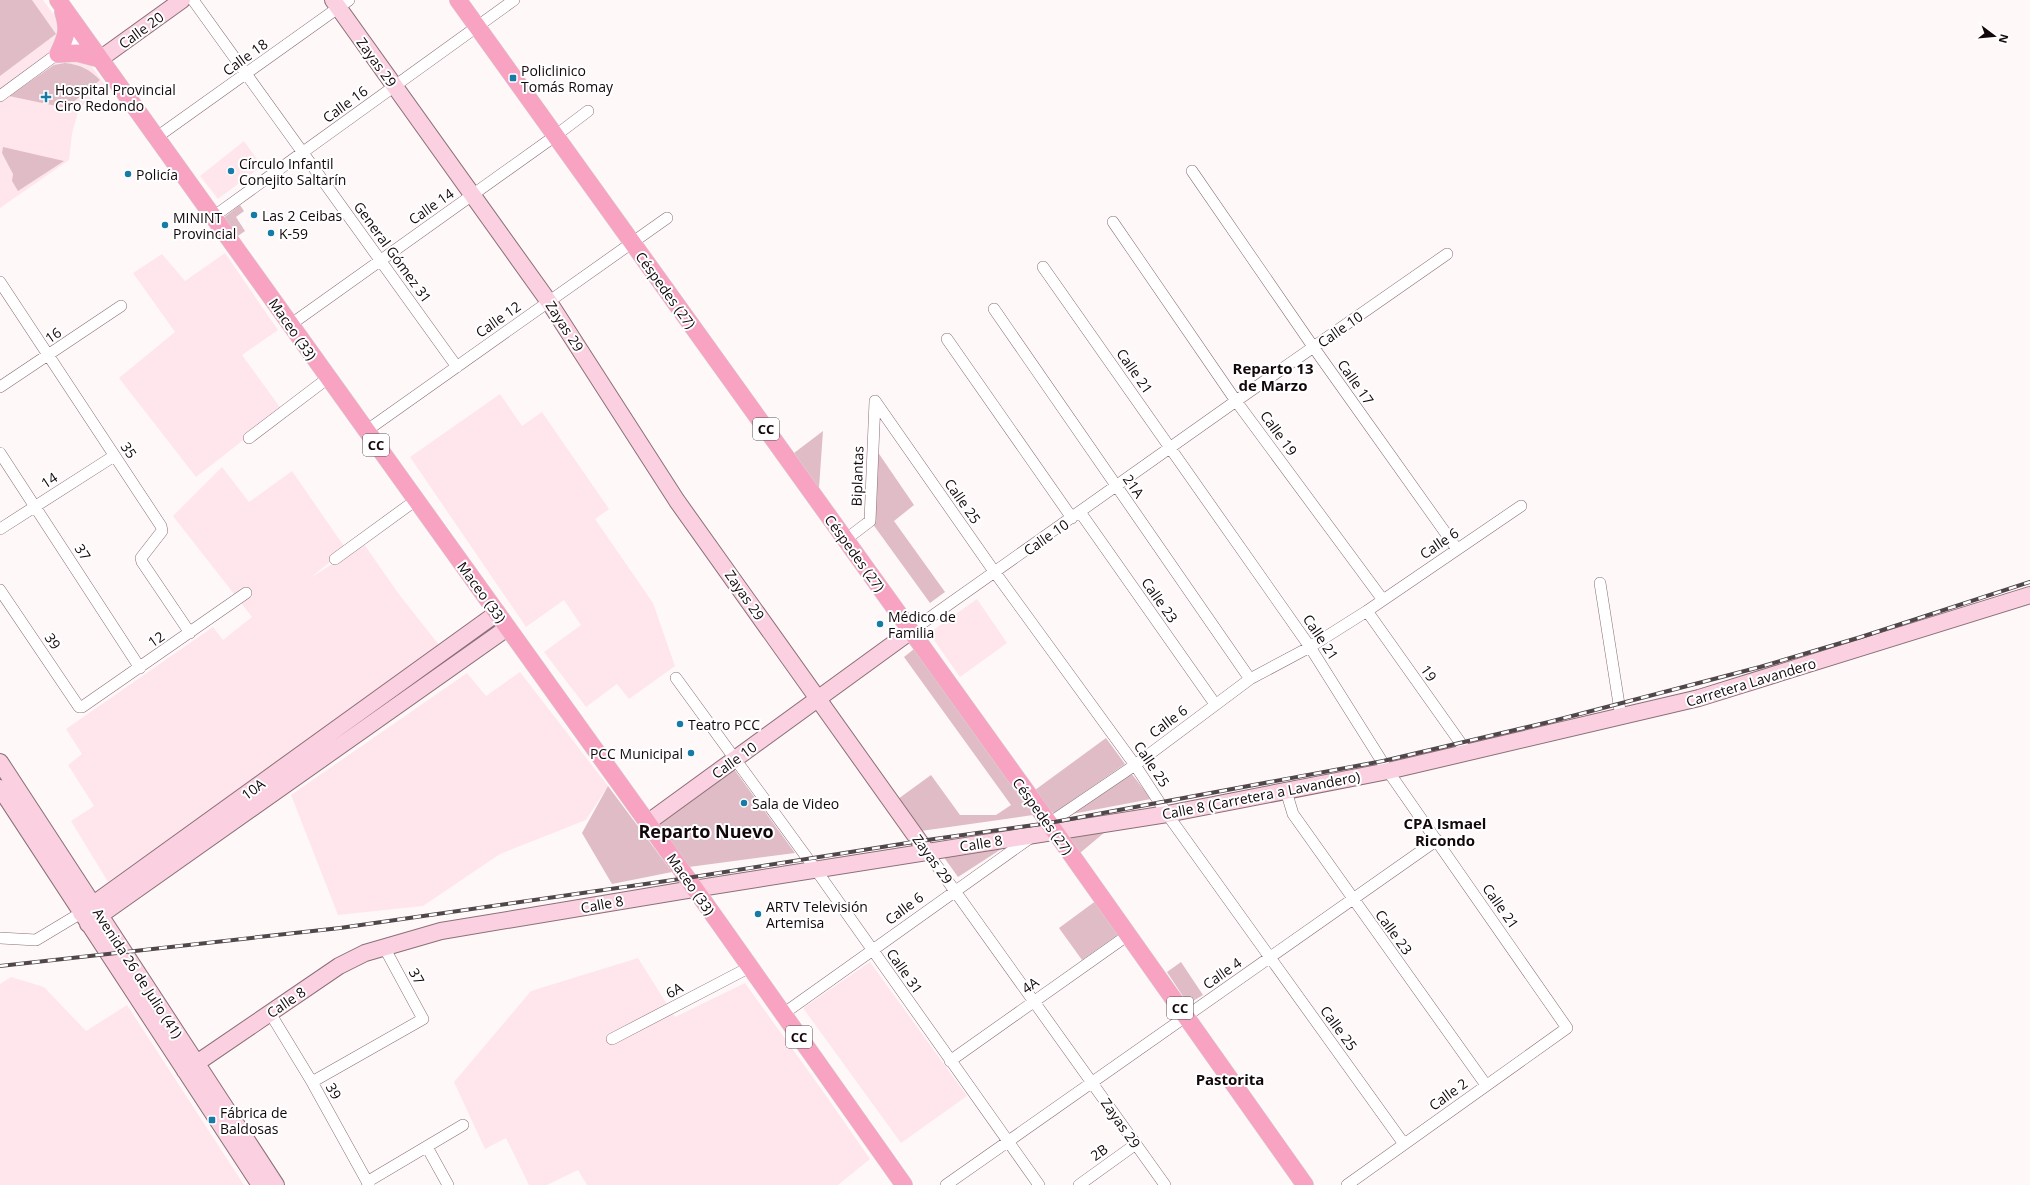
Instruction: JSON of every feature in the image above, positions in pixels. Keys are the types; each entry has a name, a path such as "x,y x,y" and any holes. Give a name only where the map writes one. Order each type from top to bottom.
{"main road":[{"name":"Céspedes (27)","path":"458,0 1052,827 1305,1185"},
{"name":"Maceo (33)","path":"59,2 695,889 904,1185"},
{"path":"59,2 66,21 67,35 58,54 77,53 100,59"}],"street":[{"name":"Calle 20","path":"100,59 182,0"},
{"name":"General Gómez 31","path":"193,0 457,367"},
{"name":"Calle 16","path":"213,217 514,0"},
{"name":"Calle 18","path":"157,138 246,74 340,3"},
{"name":"Zayas 29","path":"340,3 395,87 549,302 678,501 927,852 1035,1000 1165,1185"},
{"path":"0,96 83,36"},
{"name":"Calle 14","path":"290,325 588,111"},
{"name":"Calle 17","path":"1192,172 1314,348 1457,549"},
{"name":"Calle 12","path":"366,431 667,218"},
{"name":"Calle 19","path":"1112,222 1236,401 1383,600"},
{"name":"Calle 10","path":"647,823 995,572 1447,254"},
{"name":"Calle 21","path":"1043,267 1171,447 1310,647 1388,770 1567,1028"},
{"name":"35","path":"1,287 49,356 114,456 162,526 162,531 141,558 142,562 190,633"},
{"name":"16","path":"0,387 49,356 122,306"},
{"name":"21A","path":"994,309 1250,679"},
{"name":"Calle 23","path":"947,339 1215,704"},
{"path":"249,438 328,378"},
{"name":"Biplantas","path":"845,540 870,521 875,401"},
{"name":"Calle 25","path":"875,401 995,572 1135,765 1166,814 1404,1144"},
{"name":"37","path":"0,453 140,668"},
{"name":"14","path":"0,529 114,456"},
{"path":"335,558 416,500"},
{"name":"Calle 6","path":"1052,827 1250,679 1310,647 1367,611 1521,506"},
{"path":"1600,583 1621,717"},
{"name":"39","path":"0,590 79,707 82,707"},
{"name":"12","path":"82,707 246,593"},
{"name":"Carretera Lavandero","path":"1466,752 1699,698 2030,595"},
{"name":"19","path":"1367,611 1466,752"},
{"name":"10A","path":"91,914 333,731 497,613"},
{"name":"10A","path":"0,938 36,940 91,914 343,744 507,628"},
{"name":"Calle 31","path":"676,678 734,760 816,870 1039,1185"},
{"path":"333,731 343,744"},
{"name":"Calle 8 (Carretera a Lavandero)","path":"1052,827 1166,814 1388,770 1466,752"},
{"name":"Avenida 26 de Julio (41)","path":"0,762 91,914 190,1068 260,1185"},
{"name":"Avenida 26 de Julio (41)","path":"0,788 91,914"},
{"name":"Calle 23","path":"1286,791 1293,814 1486,1086"},
{"name":"Calle 8","path":"190,1068 339,966 365,952 441,931 1033,835 1052,827"},
{"name":"Calle 6","path":"783,1014 1033,835"},
{"name":"Calle 4","path":"946,1185 1437,840"},
{"name":"4A","path":"950,1061 1128,935"},
{"name":"37","path":"312,1082 423,1020 384,947"},
{"name":"6A","path":"612,1039 750,967"},
{"name":"39","path":"270,1013 312,1082 368,1183"},
{"name":"Calle 2","path":"1347,1185 1567,1028"},
{"name":"Avenida 26 de Julio (41)","path":"190,1068 276,1185"},
{"path":"368,1183 463,1124"},
{"name":"2B","path":"1079,1185 1136,1144"},
{"path":"427,1146 448,1185"}],"shaded area":[{"name":"Hospital Provincial Ciro Redondo","path":"0,0 43,0 106,86 79,108 72,134 69,160 0,208"},
{"path":"0,0 32,0 56,34 0,76"},
{"path":"65,63 84,68 100,80 66,108 9,96 54,65"},
{"name":"Círculo Infantil Conejito Saltarín","path":"244,141 262,166 218,199 200,176"},
{"path":"3,147 64,161 18,191 12,181 13,174 2,153"},
{"path":"240,205 244,211 236,217 245,231 235,238 222,219"},
{"path":"225,253 278,330 242,355 282,410 196,477 119,378 175,332 133,273 162,254 185,281"},
{"path":"500,394 522,426 542,412 609,509 595,519 653,603 675,666 629,699 617,684 586,707 544,652 581,625 564,600 526,627 410,457"},
{"path":"823,431 819,488 794,453"},
{"path":"875,448 914,505 894,521 945,592 930,603 872,523"},
{"path":"222,467 249,502 292,471 346,549 310,578 364,544 398,593 439,645 108,882 71,821 94,806 68,765 82,754 66,729 213,627 223,640 252,617 173,516"},
{"path":"977,599 1007,643 960,677 929,633"},
{"path":"472,641 471,646 349,734 346,730 468,642"},
{"path":"914,649 1033,815 921,831 898,799 931,775 960,815 996,815 1011,805 904,657"},
{"path":"520,672 608,786 586,820 500,854 423,906 338,915 291,795 467,673 486,696"},
{"path":"1106,738 1125,764 1054,813 1050,811 1035,790"},
{"path":"734,769 795,853 689,867 658,824"},
{"path":"1131,773 1151,799 1067,815"},
{"path":"608,786 672,872 612,884 582,833"},
{"path":"1105,832 1080,853 1068,836"},
{"path":"1003,848 958,877 943,856"},
{"path":"1097,900 1120,933 1082,960 1059,928"},
{"path":"638,958 675,1017 745,983 870,1159 838,1185 587,1185 578,1170 547,1185 529,1185 506,1138 485,1149 454,1082 531,991"},
{"path":"870,962 967,1096 901,1143 803,1008"},
{"path":"1181,962 1203,995 1188,1004 1167,972"},
{"path":"11,977 44,987 86,1031 127,1005 244,1185 0,1185 0,984"}],"railway":[{"path":"0,966 340,928 687,878 920,841 1049,823 1383,761 1549,722 1760,667 1861,637 2030,582"}],"place":[{"name":"Policlinico Tomás Romay","path":"513,78"},
{"name":"Hospital Provincial Ciro Redondo","path":"46,97"},
{"name":"Círculo Infantil Conejito Saltarín","path":"231,171"},
{"name":"Policía","path":"128,174"},
{"name":"Las 2 Ceibas","path":"254,215"},
{"name":"MININT Provincial","path":"165,225"},
{"name":"K-59","path":"271,233"},
{"name":"Médico de Familia","path":"880,624"},
{"name":"Teatro PCC","path":"680,724"},
{"name":"PCC Municipal","path":"691,753"},
{"name":"Sala de Video","path":"744,803"},
{"name":"ARTV Televisión Artemisa","path":"758,914"},
{"name":"Fábrica de Baldosas","path":"212,1120"}],"district":[{"name":"Reparto 13 de Marzo","path":"1273,376"},
{"name":"Reparto Nuevo","path":"706,831"},
{"name":"CPA Ismael Ricondo","path":"1445,832"},
{"name":"Pastorita","path":"1230,1079"}]}
